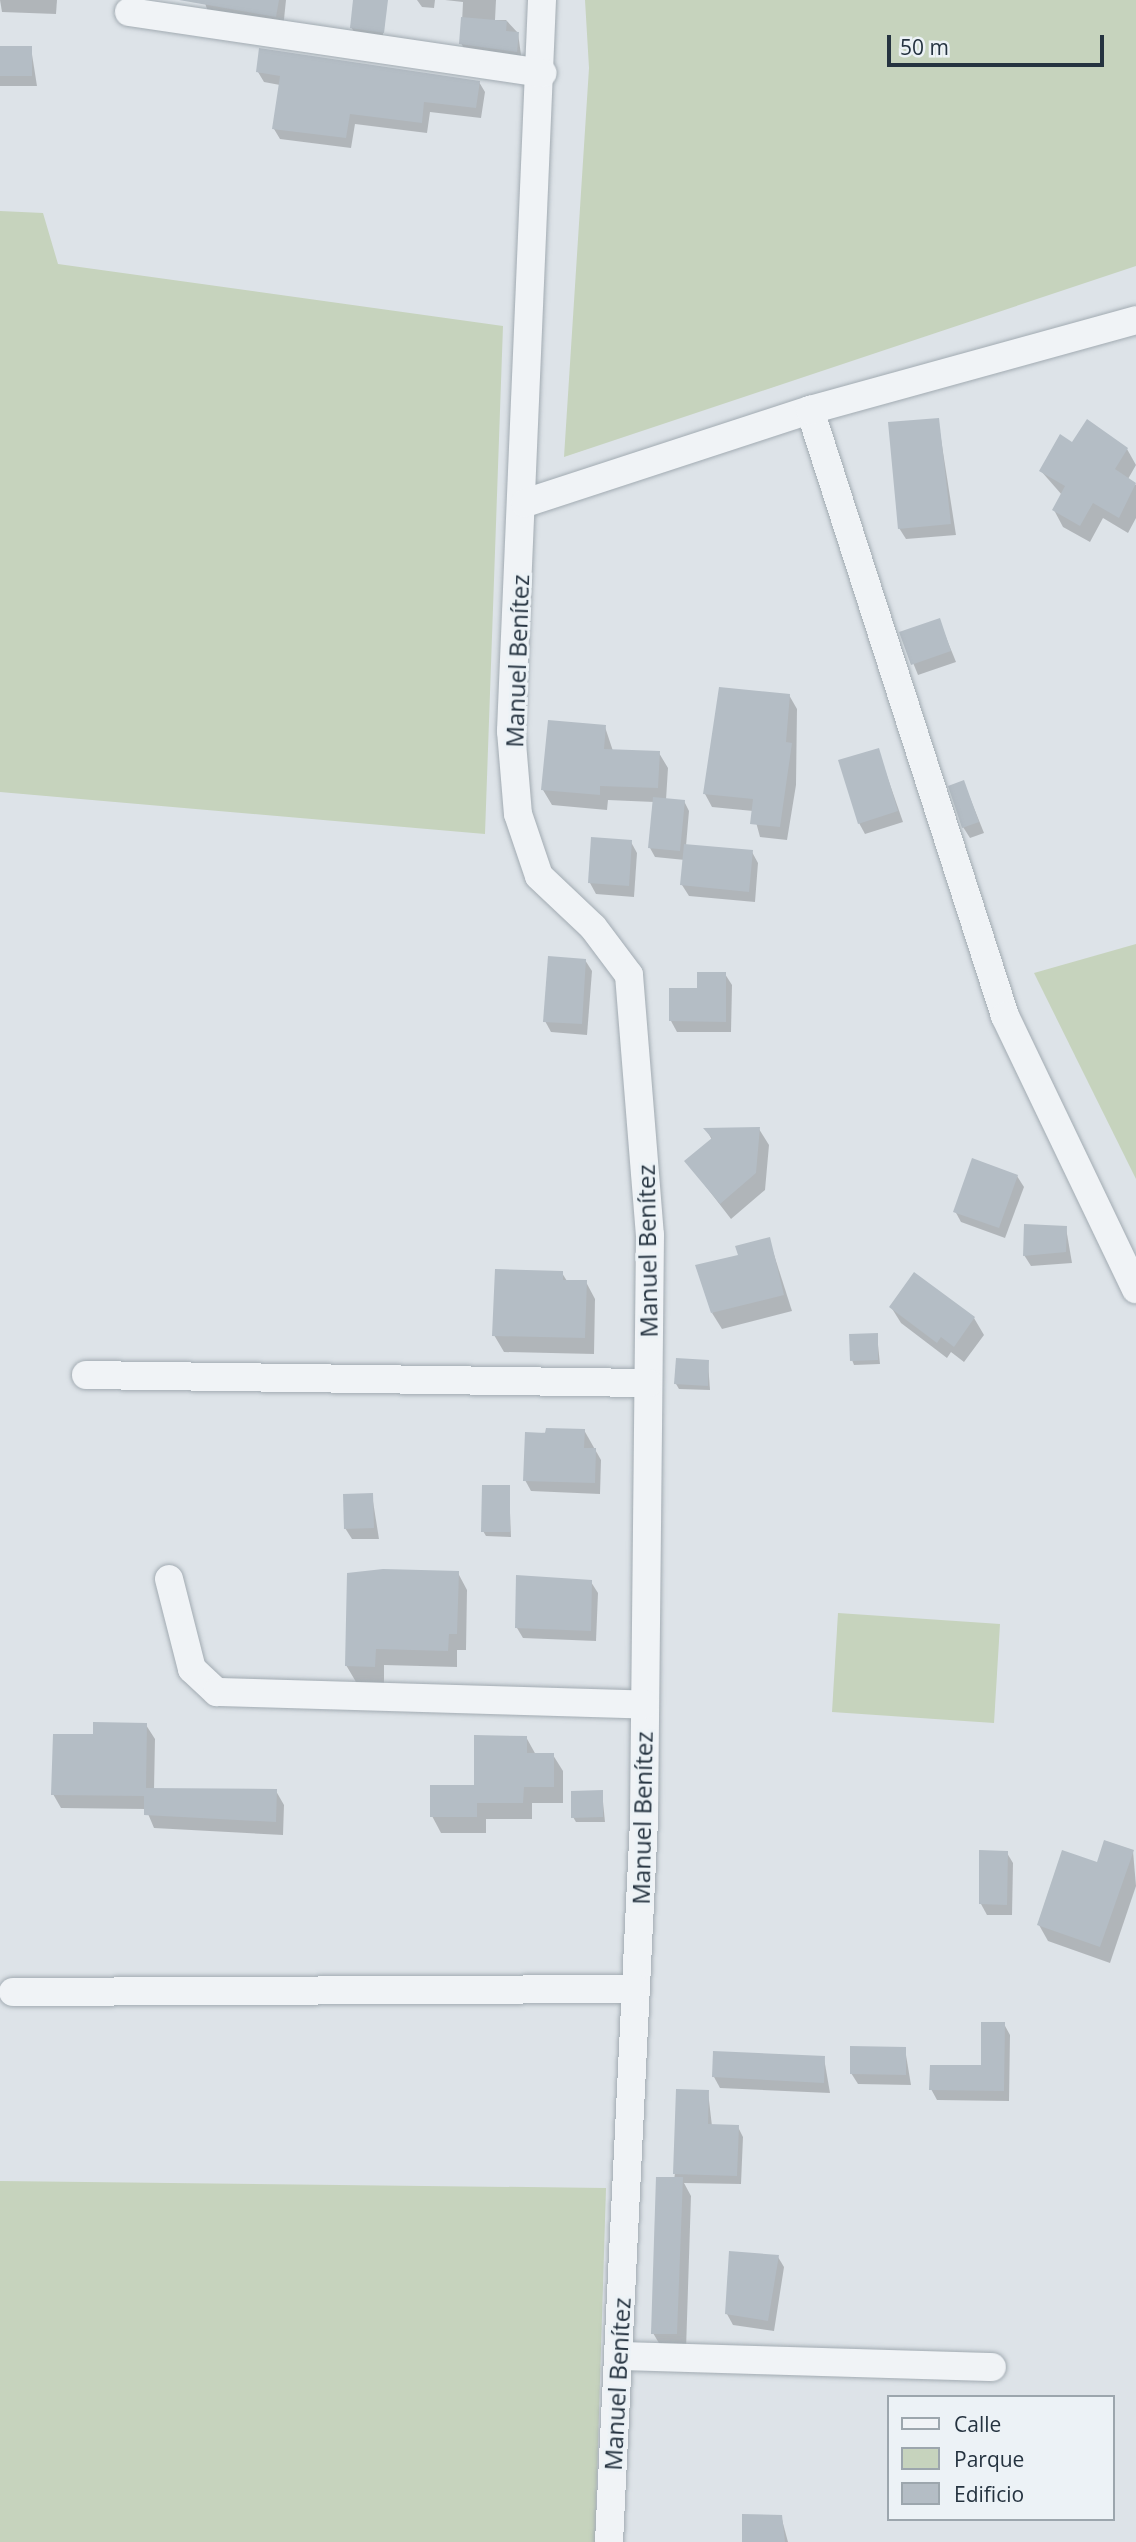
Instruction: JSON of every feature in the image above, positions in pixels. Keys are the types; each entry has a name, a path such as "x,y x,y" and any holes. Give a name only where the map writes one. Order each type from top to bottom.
{"street":[{"name":"Manuel Benítez","path":"542,0 543,73 525,503 511,731 518,814 539,876 593,927 629,975 650,1235 645,1705 636,1989 609,2542"},
{"path":"129,12 543,73"},
{"path":"525,503 810,410 1136,320"},
{"path":"810,410 1005,1016 1136,1289"},
{"path":"86,1375 648,1383"},
{"path":"169,1579 192,1669 218,1692 645,1705"},
{"path":"13,1992 636,1989"},
{"path":"619,2356 992,2367"}],"green space":[{"path":"585,0 1136,0 1136,266 564,457 589,68"},
{"path":"0,211 43,213 58,264 503,326 485,834 0,792"},
{"path":"1136,944 1136,1179 1034,973"},
{"path":"838,1613 1000,1624 994,1723 832,1712"},
{"path":"0,2181 606,2188 595,2542 0,2542"}],"building":[{"path":"179,0 279,0 276,17"},
{"path":"353,0 388,0 384,33 350,28"},
{"path":"461,17 507,21 506,31 519,32 517,52 459,44"},
{"path":"0,46 32,46 32,76 0,76"},
{"path":"259,48 480,81 476,108 424,102 422,123 350,114 346,138 272,129 280,76 256,72"},
{"path":"939,418 951,524 898,529 888,422"},
{"path":"1087,419 1128,448 1115,469 1136,483 1119,518 1093,503 1080,526 1052,510 1065,486 1039,471 1060,434 1072,442"},
{"path":"940,618 951,651 911,665 899,632"},
{"path":"719,687 790,694 786,742 792,743 780,827 750,824 753,799 703,794"},
{"path":"548,720 606,725 604,749 660,751 658,788 600,786 600,795 541,790"},
{"path":"879,748 898,811 858,824 838,760"},
{"path":"964,780 979,822 962,828 948,786"},
{"path":"653,797 685,800 680,851 648,848"},
{"path":"591,837 632,840 629,886 588,883"},
{"path":"684,844 753,850 749,892 680,885"},
{"path":"548,956 586,959 582,1024 543,1022"},
{"path":"697,972 726,972 726,1022 669,1021 669,988 697,988"},
{"path":"760,1127 756,1173 720,1204 684,1161 712,1138 703,1128"},
{"path":"972,1158 1018,1175 999,1228 953,1212"},
{"path":"1024,1224 1067,1226 1066,1252 1023,1256"},
{"path":"770,1237 784,1295 711,1313 695,1265 738,1255 735,1246"},
{"path":"495,1269 563,1271 563,1280 587,1280 585,1338 492,1336"},
{"path":"914,1272 975,1317 954,1347 941,1337 937,1343 889,1307"},
{"path":"878,1333 878,1360 850,1361 849,1334"},
{"path":"676,1358 709,1360 708,1386 674,1384"},
{"path":"546,1428 585,1429 584,1448 596,1448 595,1483 523,1481 525,1432 545,1433"},
{"path":"482,1485 510,1485 510,1532 481,1532"},
{"path":"373,1493 374,1528 344,1529 343,1494"},
{"path":"383,1569 459,1571 457,1634 449,1634 448,1651 376,1649 375,1667 345,1666 347,1573"},
{"path":"516,1575 592,1580 591,1631 515,1628"},
{"path":"93,1722 147,1723 146,1788 277,1789 276,1822 144,1815 144,1796 51,1795 53,1734 93,1734"},
{"path":"474,1735 527,1736 527,1753 554,1753 554,1787 524,1787 523,1803 477,1803 477,1817 430,1817 430,1785 474,1785"},
{"path":"603,1790 603,1817 571,1818 571,1791"},
{"path":"1104,1840 1134,1850 1100,1947 1037,1925 1062,1850 1097,1862"},
{"path":"979,1850 1008,1851 1007,1905 979,1904"},
{"path":"981,2022 1005,2022 1004,2091 929,2090 930,2065 981,2065"},
{"path":"850,2046 906,2047 906,2075 850,2074"},
{"path":"713,2051 825,2056 824,2083 712,2077"},
{"path":"676,2089 709,2090 708,2124 739,2125 737,2176 673,2174"},
{"path":"656,2177 683,2177 677,2334 651,2334"},
{"path":"729,2251 779,2255 768,2321 725,2314"},
{"path":"742,2514 782,2515 785,2542 742,2542"}]}
